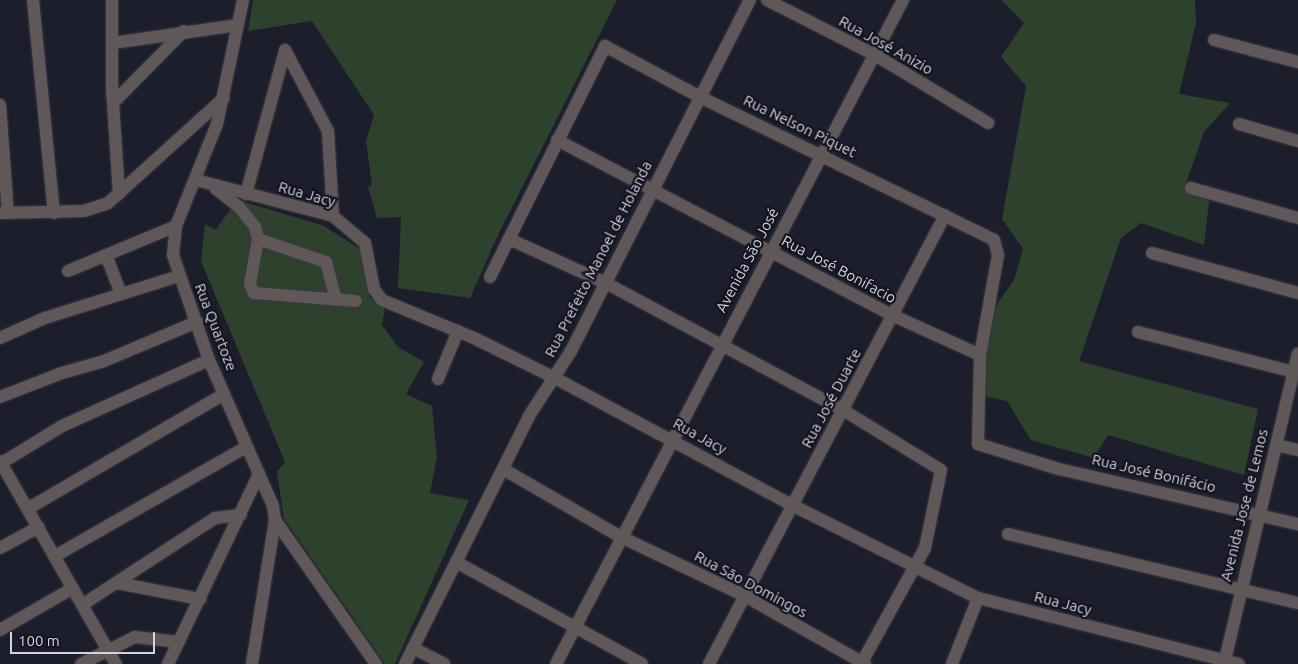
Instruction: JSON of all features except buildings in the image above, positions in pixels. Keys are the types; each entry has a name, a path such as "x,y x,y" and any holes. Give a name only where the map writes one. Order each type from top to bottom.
{"street":[{"path":"33,0 54,213"},
{"path":"112,0 114,43 113,103 119,194"},
{"name":"Rua Quartoze","path":"243,0 224,98 196,180 176,226 174,255 179,276 209,360 273,506 275,520 252,664"},
{"name":"Rua Prefeito Manoel de Holanda","path":"405,664 537,400 571,351 604,282 750,0"},
{"name":"Rua José Anizio","path":"766,0 875,55 988,123"},
{"name":"Avenida São José","path":"621,536 769,251 823,155 903,0"},
{"path":"114,43 238,24"},
{"path":"113,103 184,31"},
{"path":"1214,40 1298,62"},
{"name":"Rua Nelson Piquet","path":"557,140 605,46 700,97 983,233 994,240 998,255 980,355"},
{"path":"246,194 285,50 328,131 333,216"},
{"path":"0,105 4,213 54,213 98,207 119,194 224,98"},
{"path":"1239,124 1298,141"},
{"path":"490,277 557,140"},
{"name":"Rua José Bonifacio","path":"557,140 894,316 980,355"},
{"name":"Rua Jacy","path":"196,180 212,186 333,216 361,238 368,249 377,296 458,331 554,377 673,439 792,505 918,566 978,598 1224,662 1239,664"},
{"path":"212,186 246,215 255,228 258,240 250,280 251,290 254,293 356,301"},
{"path":"1191,188 1298,218"},
{"name":"Rua José Duarte","path":"709,664 894,316 945,215"},
{"path":"68,271 176,226"},
{"path":"509,239 604,282 843,410 941,470 929,534 918,566 863,664"},
{"path":"258,240 326,262 336,300"},
{"path":"1152,253 1298,292"},
{"path":"106,255 121,294"},
{"path":"0,338 45,318 179,276"},
{"path":"0,397 62,372 104,361 196,322"},
{"path":"438,379 458,331"},
{"path":"1138,332 1296,372"},
{"name":"Avenida Jose de Lemos","path":"1224,662 1240,589 1296,372 1298,354"},
{"name":"Rua José Bonifácio","path":"980,355 978,444 1033,461 1298,524"},
{"path":"116,664 29,508 0,463 62,426 209,360"},
{"path":"29,508 224,394"},
{"path":"1276,445 1298,450"},
{"path":"55,556 246,446"},
{"name":"Rua São Domingos","path":"503,469 621,536 745,596 863,664"},
{"path":"168,664 259,474"},
{"path":"82,605 187,535 216,518 241,515"},
{"path":"275,520 376,664"},
{"path":"0,548 39,527"},
{"path":"1008,534 1298,603"},
{"path":"556,664 621,536"},
{"path":"456,562 575,629 642,664"},
{"path":"117,583 200,599"},
{"path":"0,630 73,588"},
{"path":"952,664 978,598"},
{"path":"81,664 107,650 144,635 180,642"},
{"path":"413,648 444,664"}],"green space":[{"path":"253,0 617,0 499,233 470,298 398,288 401,217 377,218 368,187 372,185 366,141 374,115 312,21 248,31"},
{"path":"1001,0 1195,0 1196,23 1179,94 1230,103 1204,132 1187,180 1189,193 1209,201 1204,245 1141,223 1121,238 1079,361 1258,409 1244,475 1108,435 1094,458 1031,440 1007,401 980,395 990,314 1014,280 1023,249 1002,219 1026,86 1001,57 1024,23"},
{"path":"238,200 324,226 363,251 370,297 385,308 382,325 398,347 424,362 406,394 432,406 437,457 430,493 469,500 395,664 385,664 284,519 277,472 285,462 201,261 205,224 215,230"}]}
